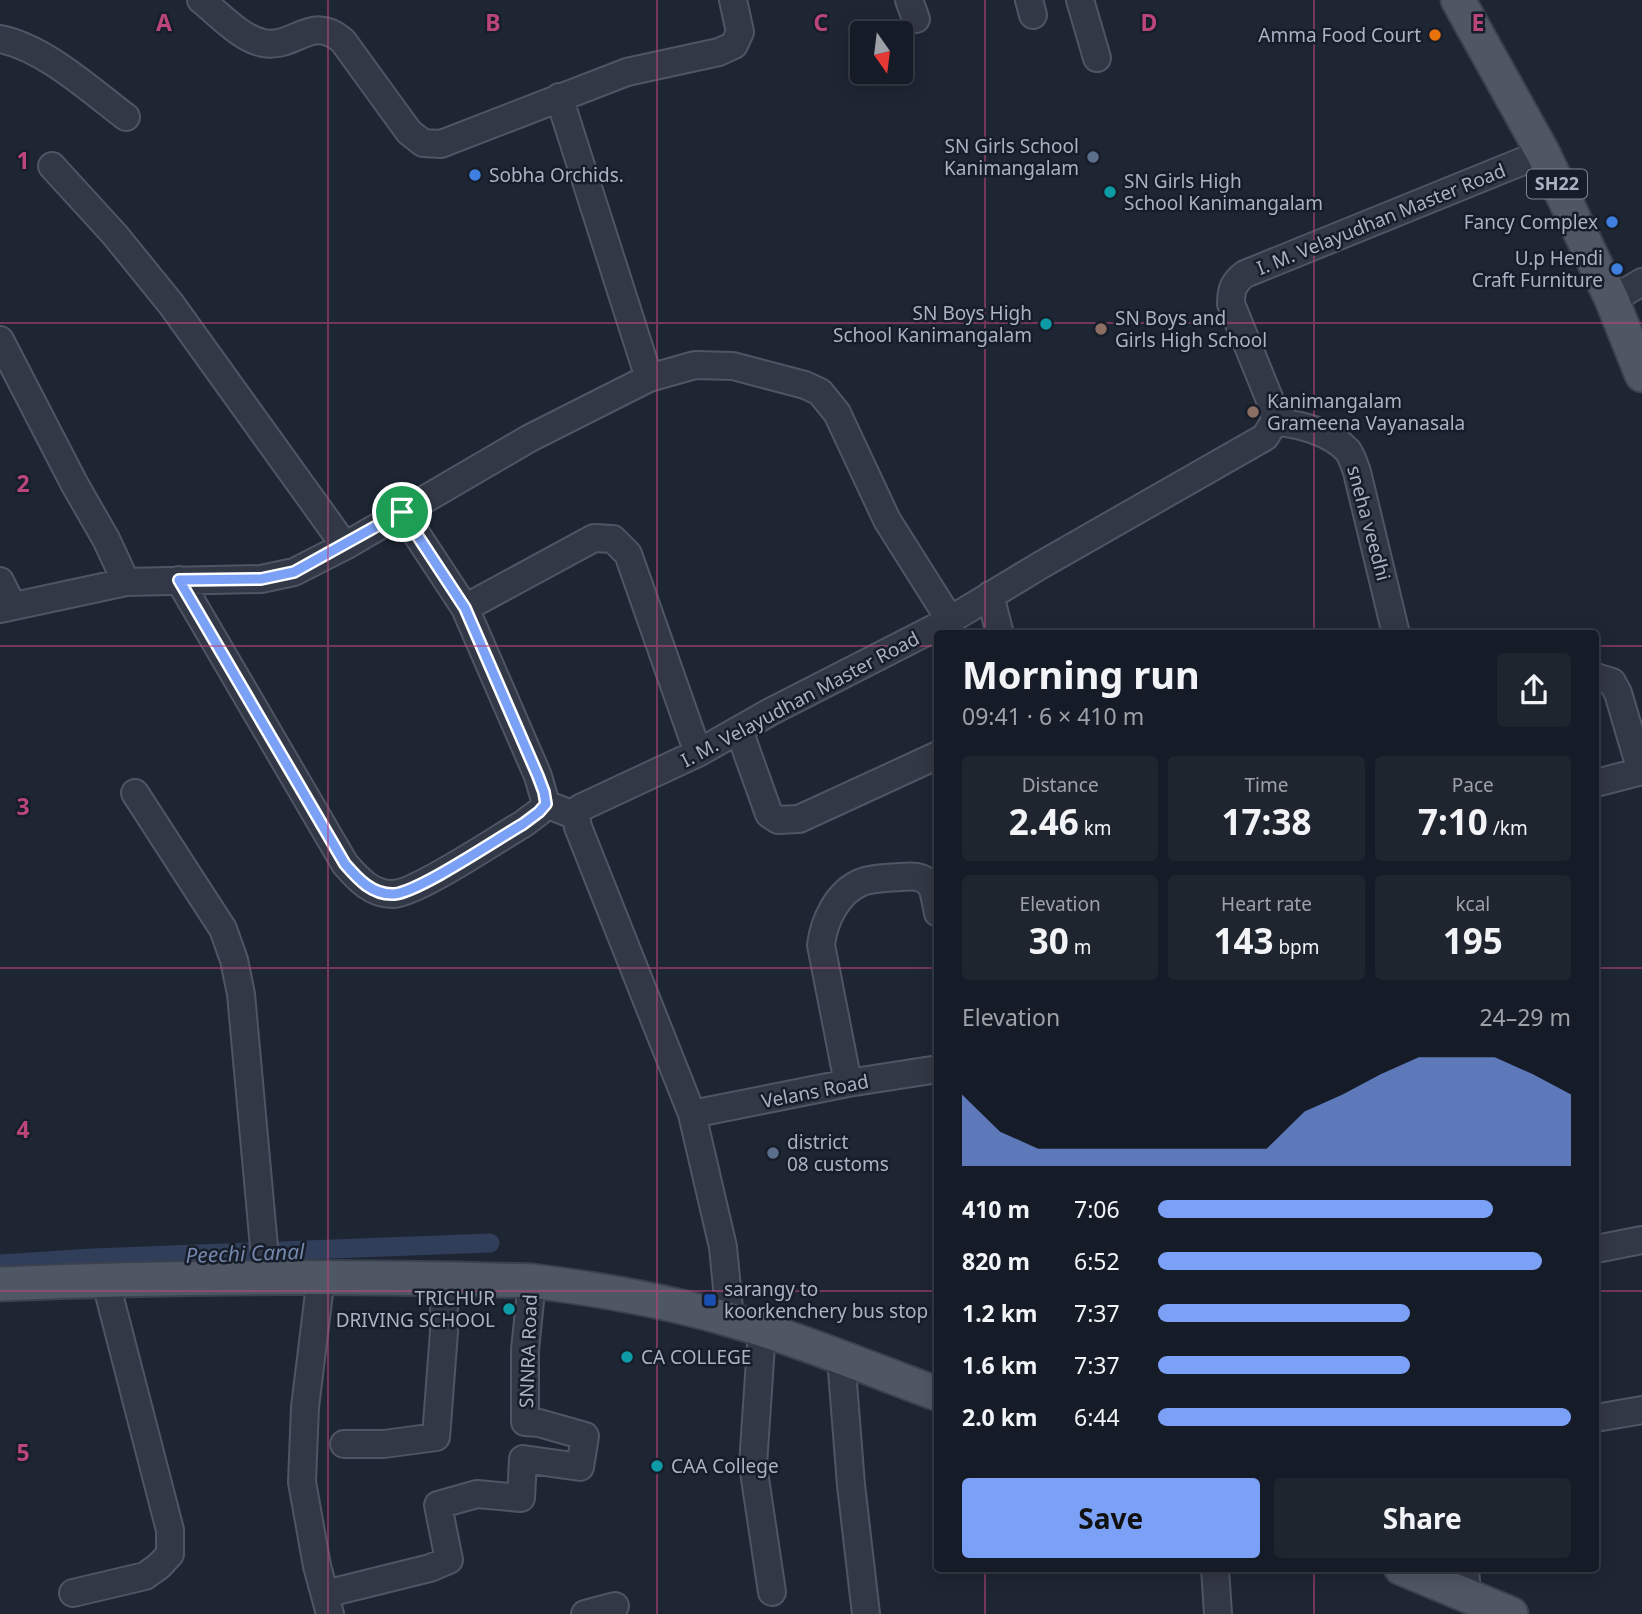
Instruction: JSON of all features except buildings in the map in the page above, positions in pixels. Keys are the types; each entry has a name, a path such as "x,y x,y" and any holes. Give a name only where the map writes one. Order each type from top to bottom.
{"main road":[{"name":"SH22","path":"1458,0 1543,153 1612,300 1642,376"},
{"path":"0,1284 105,1279 268,1262 321,1278 532,1281 596,1289 730,1319 934,1393"},
{"path":"1421,1572 1466,1581 1502,1612"}],"street":[{"path":"201,0 246,36 260,42 277,45 315,29 332,32 343,41 409,132 423,144 441,145 626,72 719,52 734,45 740,32 733,0"},
{"path":"1080,0 1097,58"},
{"path":"0,39 13,42 57,65 126,117"},
{"path":"559,97 649,378"},
{"name":"I. M. Velayudhan Master Road","path":"576,816 580,808 698,753 950,620 1265,437 1275,421 1272,405 1231,304 1235,282 1245,274 1543,153"},
{"path":"52,166 115,235 171,304 345,546"},
{"path":"1612,300 1642,282"},
{"path":"0,340 106,539 126,582"},
{"path":"0,581 6,607 126,582 261,579 294,572 345,546 530,438 649,378 695,365 733,366 805,385 820,392 837,413 887,520 950,620"},
{"name":"sneha veedhi","path":"1275,421 1306,426 1334,441 1349,453 1357,472 1395,630"},
{"path":"402,512 465,608 538,776 546,804"},
{"path":"465,608 594,538 613,539 628,554 698,753"},
{"path":"179,580 345,864 365,887 393,894 418,886 523,824 546,804"},
{"path":"990,595 999,630"},
{"path":"1599,678 1612,682 1618,692 1642,771 1599,782"},
{"path":"739,730 769,814 778,820 800,819 934,757"},
{"path":"135,793 223,929 234,960 241,994 268,1262"},
{"path":"546,804 576,816 692,1114 723,1247 730,1319"},
{"path":"848,1083 821,945 823,925 849,890 862,882 911,876 924,879 931,886 934,898"},
{"name":"Velans Road","path":"692,1114 848,1083 934,1070"},
{"path":"1599,1248 1642,1240"},
{"path":"321,1278 305,1407 302,1482 327,1604 449,1560 438,1505 477,1494 521,1498 526,1426"},
{"path":"73,1593 145,1576 170,1554 170,1530 105,1279"},
{"path":"344,1444 384,1444 436,1437 447,1279"},
{"name":"SNNRA Road","path":"523,1458 580,1468 585,1436 539,1423 526,1426 525,1350 532,1281"},
{"path":"762,1330 752,1465 772,1592"},
{"path":"841,1358 851,1485 866,1614"},
{"path":"1599,1417 1642,1410"},
{"path":"1215,1572 1218,1614"},
{"path":"585,1614 615,1606"}],"waterway":[{"name":"Peechi Canal","path":"0,1264 490,1243"}],"place":[{"name":"Amma Food Court","path":"1435,35"},
{"name":"SN Girls School Kanimangalam","path":"1093,157"},
{"name":"Sobha Orchids.","path":"475,175"},
{"name":"SN Girls High School Kanimangalam","path":"1110,192"},
{"name":"Fancy Complex","path":"1612,222"},
{"name":"U.p Hendi Craft Furniture","path":"1617,269"},
{"name":"SN Boys High School Kanimangalam","path":"1046,324"},
{"name":"SN Boys and Girls High School","path":"1101,329"},
{"name":"Kanimangalam Grameena Vayanasala","path":"1253,412"},
{"name":"district 08 customs","path":"773,1153"},
{"name":"sarangy to koorkenchery bus stop","path":"710,1300"},
{"name":"TRICHUR DRIVING SCHOOL","path":"509,1309"},
{"name":"CA COLLEGE","path":"627,1357"},
{"name":"CAA College","path":"657,1466"}],"route":[{"path":"402,512 465,608 538,776 546,804 523,824 418,886 393,894 365,887 345,864 179,580 261,579 294,572 402,512"}]}
